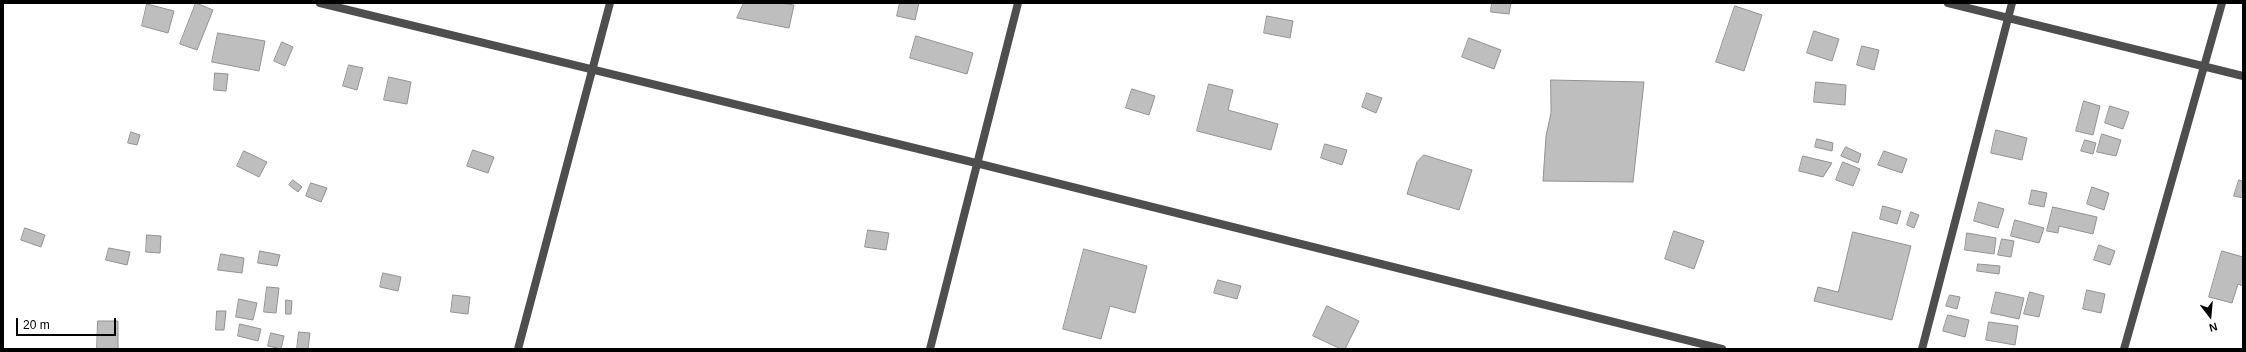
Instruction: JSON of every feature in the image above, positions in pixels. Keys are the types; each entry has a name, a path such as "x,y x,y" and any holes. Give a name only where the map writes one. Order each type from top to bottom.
{"street":[{"path":"320,3 976,163 1722,349"},
{"path":"518,349 610,3"},
{"path":"930,349 976,163 1018,3"},
{"path":"1948,3 2243,76"},
{"path":"1922,349 2012,3"},
{"path":"2124,349 2222,3"}],"building":[{"path":"196,3 213,10 197,50 180,44"},
{"path":"744,3 781,3 794,5 789,28 737,18"},
{"path":"900,3 919,3 915,20 897,16"},
{"path":"1492,3 1511,3 1509,14 1491,12"},
{"path":"147,4 174,11 168,33 142,26"},
{"path":"1735,6 1762,15 1744,71 1716,62"},
{"path":"1267,16 1293,21 1290,38 1264,33"},
{"path":"1814,31 1839,39 1832,61 1807,53"},
{"path":"218,33 265,41 259,71 212,62"},
{"path":"916,36 973,53 967,74 910,58"},
{"path":"1469,38 1501,50 1494,69 1462,57"},
{"path":"282,42 293,47 285,66 274,61"},
{"path":"1862,46 1879,50 1874,70 1857,65"},
{"path":"349,65 363,68 357,90 343,86"},
{"path":"215,73 228,74 226,91 214,90"},
{"path":"389,77 411,82 407,104 384,100"},
{"path":"1551,80 1644,82 1633,182 1543,181 1546,136 1551,113"},
{"path":"1816,82 1846,85 1845,105 1814,102"},
{"path":"1209,84 1233,90 1228,110 1278,124 1271,150 1197,131"},
{"path":"1132,89 1155,96 1149,115 1126,108"},
{"path":"1367,93 1382,98 1376,113 1362,107"},
{"path":"2084,101 2100,106 2093,135 2076,131"},
{"path":"2110,106 2129,112 2123,129 2105,123"},
{"path":"1996,130 2027,138 2022,160 1991,153"},
{"path":"131,132 140,135 137,145 128,143"},
{"path":"2102,134 2121,140 2116,156 2097,152"},
{"path":"1817,139 1833,143 1832,151 1815,147"},
{"path":"2085,140 2096,143 2093,154 2081,151"},
{"path":"1325,144 1347,150 1342,165 1321,158"},
{"path":"1846,147 1861,154 1858,163 1841,156"},
{"path":"473,150 494,157 488,173 467,166"},
{"path":"244,151 267,162 259,177 237,166"},
{"path":"1884,151 1907,159 1902,173 1878,165"},
{"path":"1424,155 1472,170 1459,210 1407,194 1417,162"},
{"path":"1803,156 1832,163 1823,177 1799,171"},
{"path":"1843,162 1860,169 1853,186 1836,180"},
{"path":"293,180 302,187 298,192 289,185"},
{"path":"2239,180 2243,181 2243,198 2234,196"},
{"path":"311,183 327,188 321,202 306,196"},
{"path":"2092,187 2109,193 2104,210 2087,204"},
{"path":"2032,190 2047,193 2044,207 2029,204"},
{"path":"1979,202 2004,209 1998,228 1974,221"},
{"path":"1883,206 1901,211 1897,224 1880,219"},
{"path":"2053,207 2097,217 2093,234 2059,226 2058,233 2047,231"},
{"path":"1911,212 1919,215 1914,228 1907,225"},
{"path":"2015,220 2044,228 2039,243 2011,236"},
{"path":"25,228 45,235 41,247 21,240"},
{"path":"868,230 889,233 886,250 865,247"},
{"path":"1674,231 1704,241 1694,269 1665,259"},
{"path":"1853,232 1911,246 1892,320 1814,301 1818,287 1838,292"},
{"path":"1967,233 1996,238 1994,254 1965,250"},
{"path":"147,235 161,236 160,253 146,252"},
{"path":"2002,239 2014,241 2011,257 1998,255"},
{"path":"2099,245 2115,251 2110,265 2094,260"},
{"path":"109,248 130,252 127,265 106,260"},
{"path":"1084,249 1147,266 1135,313 1110,306 1101,339 1063,329"},
{"path":"260,251 280,255 277,266 258,263"},
{"path":"2222,251 2243,257 2243,286 2238,284 2232,303 2209,297"},
{"path":"221,254 244,258 242,273 218,270"},
{"path":"1978,264 2000,266 1999,274 1977,271"},
{"path":"383,273 401,277 398,291 380,287"},
{"path":"1218,280 1241,286 1237,299 1214,293"},
{"path":"267,287 279,288 276,313 264,312"},
{"path":"2087,290 2105,294 2101,313 2083,309"},
{"path":"1996,292 2024,298 2019,319 1991,313"},
{"path":"2030,292 2044,296 2039,317 2024,314"},
{"path":"453,295 470,297 468,314 451,312"},
{"path":"1950,295 1960,297 1957,309 1946,306"},
{"path":"239,299 257,303 253,320 236,317"},
{"path":"286,300 292,301 291,314 286,314"},
{"path":"1327,306 1359,321 1345,349 1341,349 1313,336"},
{"path":"217,311 226,311 224,330 216,330"},
{"path":"1948,315 1969,320 1965,337 1943,331"},
{"path":"98,321 118,321 118,349 97,349"},
{"path":"1989,322 2018,326 2015,345 1986,340"},
{"path":"240,324 261,329 258,341 238,336"},
{"path":"299,332 310,333 308,349 297,349"},
{"path":"271,333 284,336 281,349 268,346"}]}
